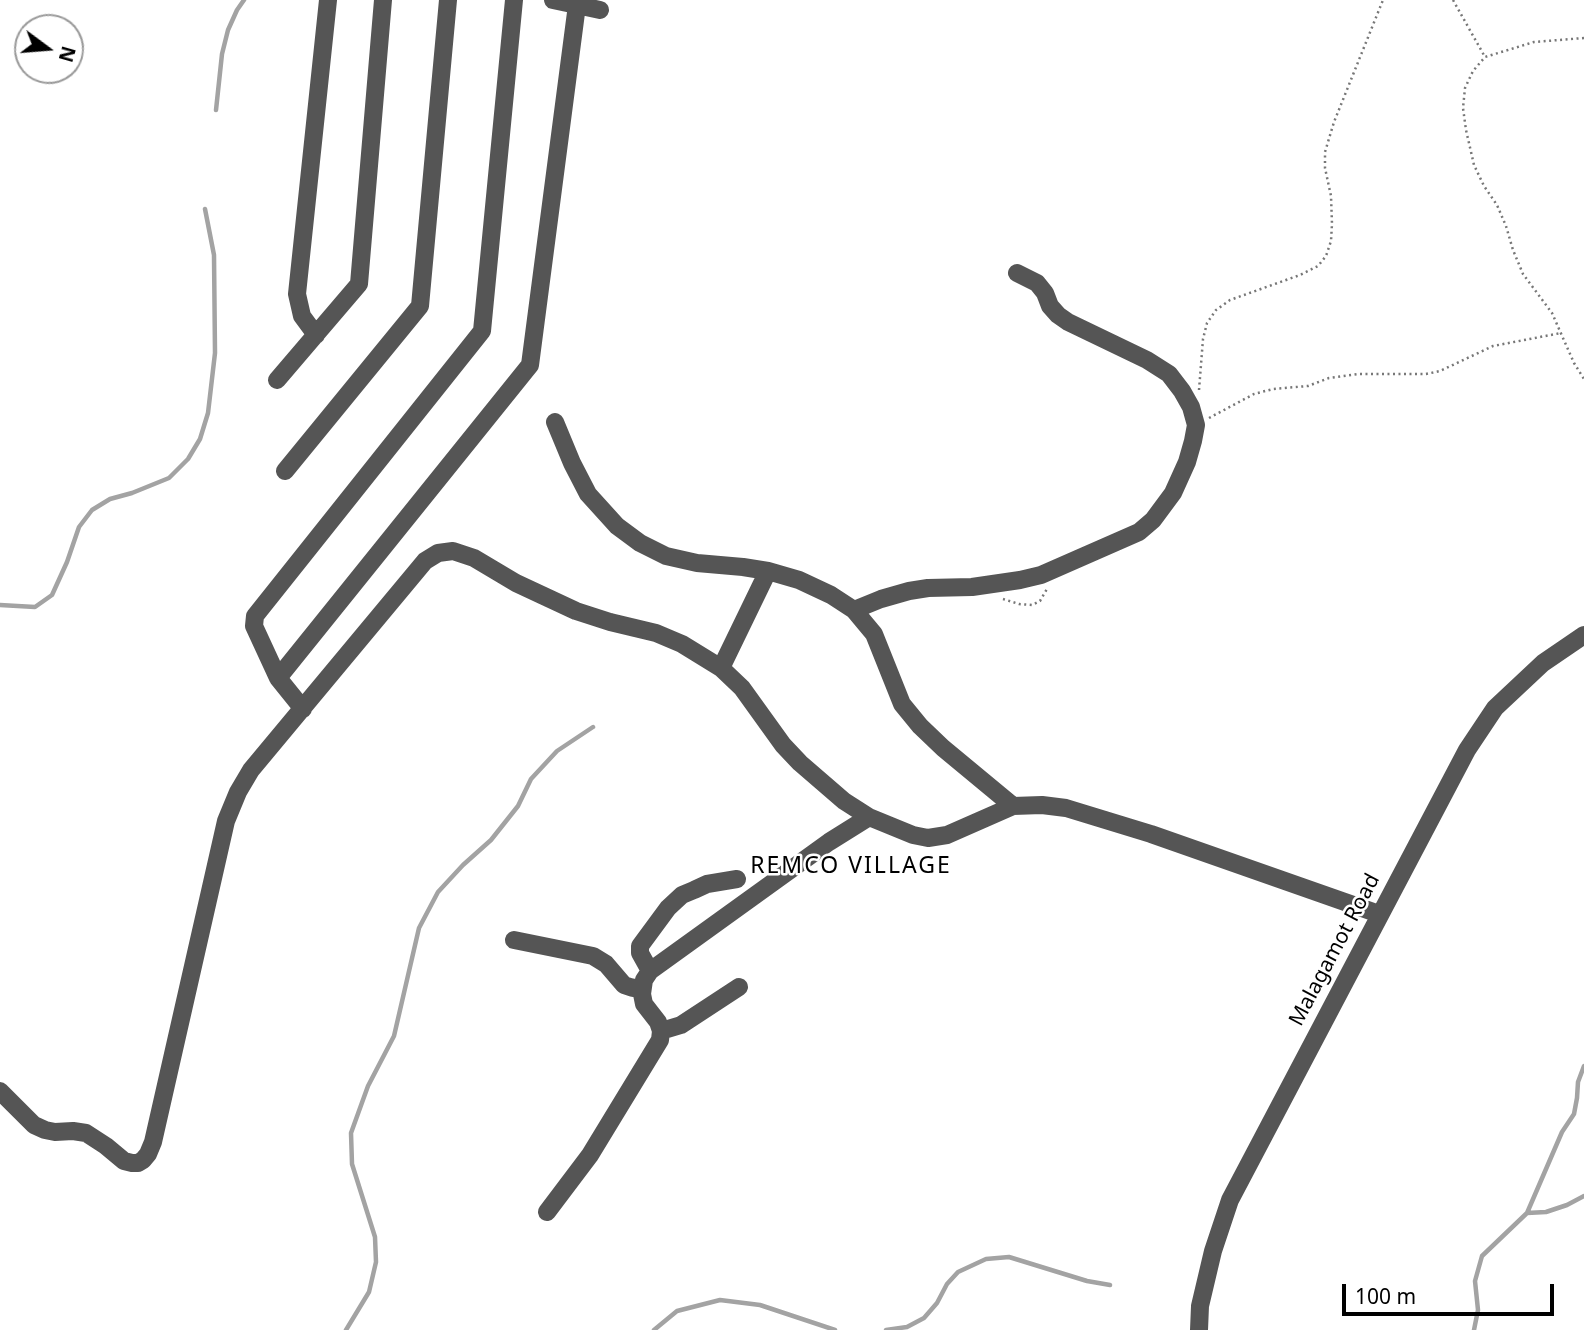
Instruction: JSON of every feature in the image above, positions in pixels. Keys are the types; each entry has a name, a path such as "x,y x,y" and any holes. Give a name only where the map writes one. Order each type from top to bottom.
{"street":[{"path":"316,335 302,316 297,295 328,0"},
{"path":"277,380 359,284 383,0"},
{"path":"285,471 420,306 448,0"},
{"path":"303,709 278,678 254,626 255,616 482,331 514,0"},
{"path":"553,0 600,10"},
{"path":"278,678 530,365 577,5"},
{"path":"854,610 909,591 972,587 1041,575 1139,532 1153,520 1173,493 1186,462 1196,425 1191,407 1182,391 1169,374 1147,360 1058,316 1037,283 1017,273"},
{"path":"555,422 588,494 617,526 640,543 666,556 697,563 768,570 821,590 854,610 874,635 902,704 920,726 1013,806"},
{"path":"0,1091 34,1125 55,1132 86,1133 124,1161 138,1163 143,1160 153,1142 226,821 238,792 251,771 425,561 439,553 453,551 474,558 516,583 576,611 656,633 682,644 721,668 742,688 783,745 800,763 844,801 869,817 913,835 928,838 947,835 1013,806 1066,808 1380,914"},
{"path":"721,668 768,570"},
{"name":"Malagamot Road","path":"1199,1330 1202,1295 1230,1200 1467,750 1495,708 1543,663 1584,635"},
{"path":"514,940 593,956 606,964 624,985 633,988 829,842 869,817"},
{"path":"547,1212 590,1155 660,1040 658,1022 644,1004 646,979 640,946 668,908 682,895 708,884 737,879"},
{"path":"661,1031 681,1025 738,987"}],"path":[{"path":"1199,390 1203,339 1207,323 1216,310 1230,300 1300,275 1318,266 1326,256 1331,241 1332,224 1325,152 1334,122 1383,0"},
{"path":"1453,0 1485,57"},
{"path":"1584,38 1534,42 1485,57 1465,88 1463,108 1474,165 1497,205 1523,274 1552,313 1573,363 1584,379"},
{"path":"1196,425 1254,394 1273,389 1308,386 1329,378 1359,374 1405,375 1440,371 1493,346 1561,332"}],"waterway":[{"path":"216,110 222,54 228,30 244,0"},
{"path":"0,605 35,607 52,595 79,527 92,510 110,499 169,478 188,459 200,439 208,413 215,353 214,255 205,209"},
{"path":"346,1330 369,1292 376,1262 375,1237 352,1164 351,1133 368,1086 394,1036 419,928 438,892 491,840 518,806 531,779 557,751 593,727"},
{"path":"1474,1330 1478,1310 1475,1281 1482,1256 1527,1213 1562,1132 1574,1114 1578,1082 1584,1066"},
{"path":"1527,1213 1546,1212 1584,1196"},
{"path":"886,1330 907,1327 924,1318 958,1272 986,1259 1009,1257 1087,1281 1110,1285"},
{"path":"654,1330 677,1311 720,1300 760,1305 835,1330"}],"district":[{"name":"REMCO VILLAGE","path":"851,866"}]}
